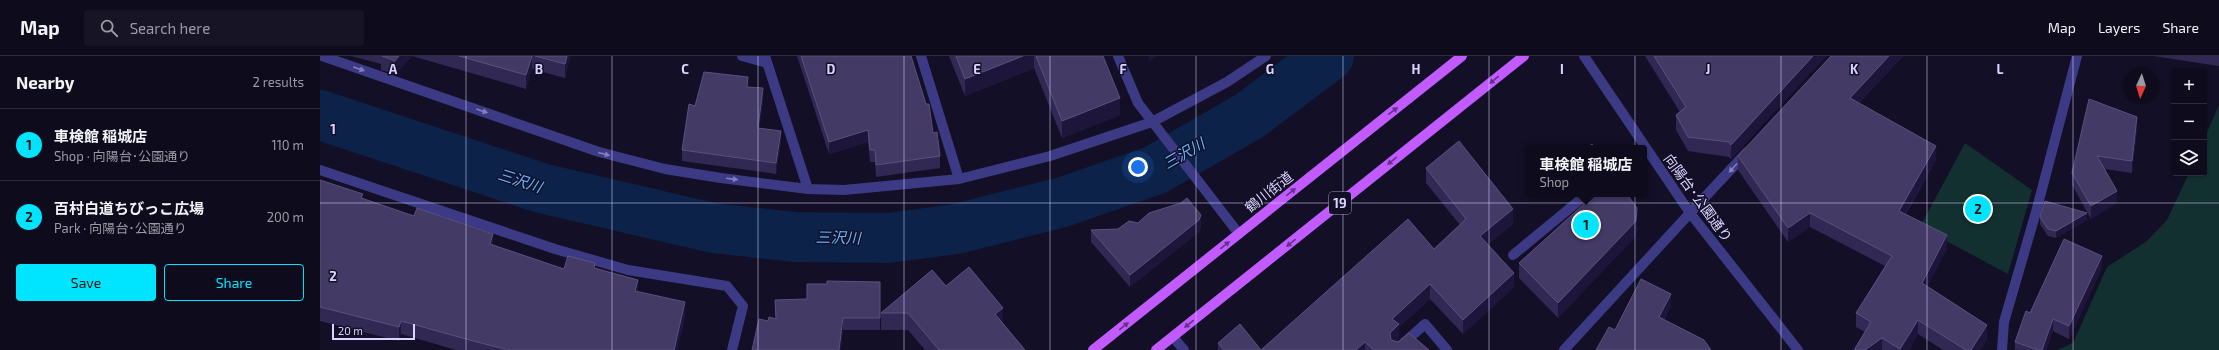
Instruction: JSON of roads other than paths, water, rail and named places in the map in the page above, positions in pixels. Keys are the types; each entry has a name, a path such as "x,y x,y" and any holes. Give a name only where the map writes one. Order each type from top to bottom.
{"main road":[{"name":"鶴川街道","path":"1093,350 1462,56"},
{"name":"19","path":"1156,350 1524,56"}],"street":[{"path":"322,56 600,152 665,169 808,189 844,190 959,178 1050,156 1152,122 1227,82 1266,56"},
{"path":"742,56 766,60 808,189"},
{"path":"922,56 959,178"},
{"path":"1118,56 1138,103 1239,234"},
{"name":"向陽台･公園通り","path":"1584,56 1642,145"},
{"path":"2002,350 2004,322 2036,212 2077,56"},
{"path":"1564,350 1756,142"},
{"name":"向陽台･公園通り","path":"1647,153 1690,214 1798,350"},
{"path":"320,170 555,249 628,270 726,286 743,306 732,350"},
{"path":"1513,256 1583,197"},
{"path":"1396,350 1425,324 1447,350"},
{"path":"1173,337 1184,350"}],"waterway":[{"name":"三沢川","path":"320,115 541,188 713,228 795,237 888,238 956,229 1063,202 1155,170 1249,116 1329,56"}],"place":[{"name":"百村白道ちびっこ広場","path":"1978,209"},
{"name":"車検館 稲城店","path":"1586,225"}]}
